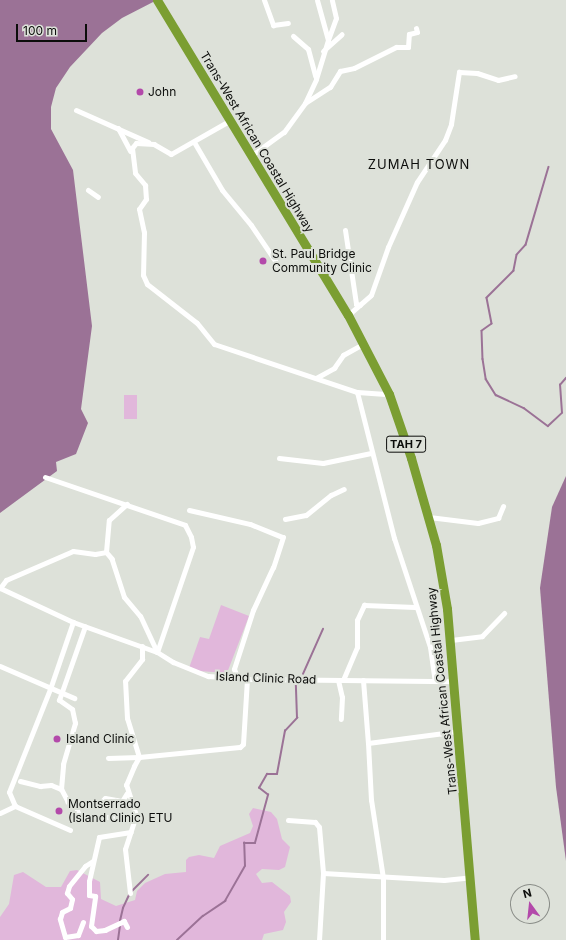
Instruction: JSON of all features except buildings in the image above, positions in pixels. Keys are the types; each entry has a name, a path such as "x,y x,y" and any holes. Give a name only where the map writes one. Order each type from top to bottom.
{"highway":[{"name":"Trans-West African Coastal Highway","path":"159,3 229,121 252,155 348,315 388,394 429,517 443,578 455,681 475,940"}],"street":[{"path":"264,0 274,25 288,23"},
{"path":"317,0 328,40"},
{"path":"252,155 284,132 305,103 316,79 323,52 336,18 332,0"},
{"path":"305,103 330,87 340,71 354,68 396,47 408,47 408,34 417,32 416,28"},
{"path":"323,52 342,34"},
{"path":"294,36 308,49 316,79"},
{"path":"348,315 371,295 388,247 417,182 445,140 451,124 459,72 477,73 498,80 515,76"},
{"path":"76,110 154,144 171,154 229,121"},
{"path":"117,127 128,143 135,173 145,185 146,199 139,209 144,232 143,275 147,284 197,323 214,344 357,392 388,394"},
{"path":"194,142 222,190 251,225 278,265"},
{"path":"132,156 132,148 136,143 154,144"},
{"path":"88,190 98,197"},
{"path":"345,230 356,304 360,306"},
{"path":"316,378 334,368 343,355 363,344"},
{"path":"357,392 371,454 415,607 430,647 435,681"},
{"path":"279,458 323,463 371,454"},
{"path":"45,477 127,504 184,526 191,537 193,548 157,652"},
{"path":"285,518 306,515 331,495 344,489"},
{"path":"127,504 109,520 106,552 112,559 124,596 140,616 157,652"},
{"path":"429,517 478,523 498,518 503,506"},
{"path":"189,510 250,524 283,538 273,567 253,610 234,669 238,679"},
{"path":"0,588 6,580 73,551 95,554 106,552"},
{"name":"Island Clinic Road","path":"0,588 73,622 157,652 198,673 238,679 455,681"},
{"path":"341,719 342,697 340,680 357,647 357,620 364,605 415,607"},
{"path":"450,640 482,636 504,613"},
{"path":"70,830 15,806 9,792 50,689 73,622"},
{"path":"60,789 63,764 75,723 72,709 59,700 85,626"},
{"path":"130,893 125,849 136,815 133,802 127,793 126,785 139,757 127,718 125,681 142,659 142,646"},
{"path":"0,666 50,689 74,698"},
{"path":"108,758 139,757 240,747 243,744 247,679"},
{"path":"363,680 368,743 369,785 383,878 383,940"},
{"path":"368,743 459,731"},
{"path":"20,781 40,786 51,785 60,789 68,802 75,805 80,818"},
{"path":"79,806 99,804 105,798 122,801 127,793"},
{"path":"0,813 15,806"},
{"path":"92,818 136,815"},
{"path":"288,820 317,824 323,873 319,940"},
{"path":"127,926 124,921 105,930 96,931 91,926 95,896 89,896 89,881 94,860 94,848 99,837 131,832"},
{"path":"83,922 78,936 65,937 60,919 62,912 70,908 72,899 67,893 69,886 85,866 94,860"},
{"path":"323,873 383,878 444,880 471,877"}],"shaded area":[{"path":"0,0 157,0 122,18 102,33 70,67 56,88 51,107 51,129 73,170 92,326 81,409 88,423 76,454 56,462 57,471 0,513"},
{"path":"124,395 137,395 137,419 124,419"},
{"path":"566,476 566,861 556,787 540,588 552,507"},
{"path":"221,605 249,616 227,673 199,671 189,668 200,637 209,639"},
{"path":"253,808 271,812 277,819 282,839 290,847 285,867 279,870 262,869 256,874 262,883 272,882 290,896 291,902 284,912 286,922 283,930 264,934 262,940 0,940 0,917 9,904 14,875 23,872 46,887 61,887 70,871 77,870 100,882 101,899 116,906 135,900 137,891 145,883 165,874 186,872 186,860 189,857 199,855 214,858 220,846 250,833 253,826 249,814"}],"waterway":[{"path":"549,167 526,245 517,255 514,271 487,298 492,324 482,331 483,359 486,379 496,395 524,408 548,426 562,413 560,385 566,378"},
{"path":"303,674 323,629"},
{"path":"177,940 203,916 225,901 245,866 244,843 255,843 268,795 259,788 267,774 277,774 285,731 297,718 296,682"},
{"path":"131,892 148,875"},
{"path":"120,921 123,908 129,895"},
{"path":"118,940 120,925"}],"place":[{"name":"John","path":"140,92"},
{"name":"St. Paul Bridge Community Clinic","path":"263,261"},
{"name":"Island Clinic","path":"57,739"},
{"name":"Montserrado (Island Clinic) ETU","path":"59,811"}],"district":[{"name":"ZUMAH TOWN","path":"419,164"}]}
